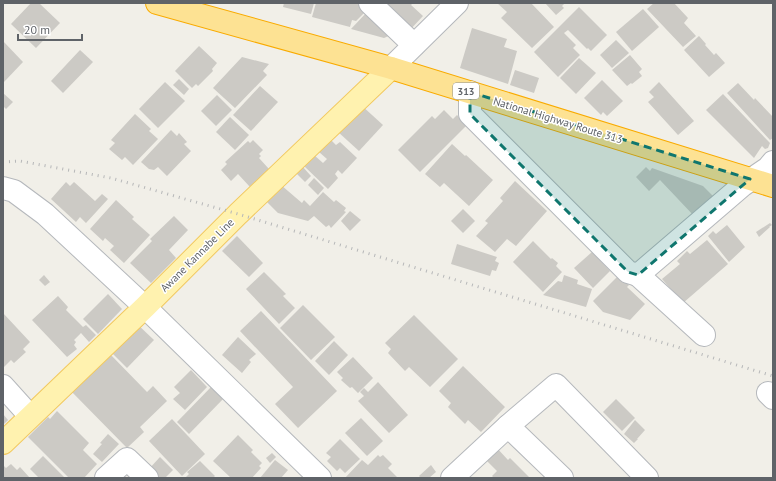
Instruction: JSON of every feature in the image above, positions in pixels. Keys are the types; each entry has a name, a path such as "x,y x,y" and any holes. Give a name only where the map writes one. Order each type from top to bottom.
{"highway":[{"name":"National Highway Route 313","path":"157,3 391,68 773,186"}],"main road":[{"name":"Awane Kannabe Line","path":"3,443 145,307 238,214 391,68"}],"street":[{"path":"370,3 414,45"},
{"path":"391,68 457,3"},
{"path":"470,92 470,114 628,272 638,275 704,335"},
{"path":"638,275 750,179 768,168 773,162"},
{"path":"3,188 14,190 45,214 145,307 320,478"},
{"path":"452,478 508,426 556,385 647,478"},
{"path":"3,386 30,416"},
{"path":"508,426 562,478"},
{"path":"106,478 127,459 147,478"}],"highlighted area":[{"path":"470,92 750,179 638,275 628,272 470,114"}],"building":[{"path":"31,3 39,3 60,23 36,48 11,24"},
{"path":"284,3 314,3 311,14 283,7"},
{"path":"316,3 358,3 367,10 356,21 352,20 350,27 312,17"},
{"path":"382,3 413,3 411,5 423,16 408,32"},
{"path":"497,3 531,3 554,27 532,48 501,18 507,12"},
{"path":"545,3 565,3 562,6 564,8 556,15"},
{"path":"654,3 674,3 688,18 684,23 696,36 683,47 647,9"},
{"path":"579,7 607,35 591,51 588,48 587,49 568,30 564,33 576,45 573,48 580,55 558,77 534,52"},
{"path":"643,9 659,27 632,51 616,32"},
{"path":"368,11 393,34 384,38 351,29"},
{"path":"472,28 507,39 504,47 517,51 508,84 460,68"},
{"path":"699,36 714,55 716,53 725,63 709,77 684,50"},
{"path":"616,40 629,53 612,68 600,55"},
{"path":"3,41 23,62 4,82 3,81"},
{"path":"199,46 217,63 212,69 213,71 198,86 196,84 192,88 175,71"},
{"path":"80,50 93,62 63,93 51,81"},
{"path":"630,55 642,69 639,72 642,76 627,86 612,70"},
{"path":"242,57 269,64 263,71 267,75 235,108 213,88"},
{"path":"579,58 596,73 576,94 560,78"},
{"path":"515,70 539,78 534,93 510,85"},
{"path":"179,79 189,89 184,95 173,85"},
{"path":"602,80 623,101 607,116 603,112 601,115 584,98"},
{"path":"165,82 185,101 158,128 139,109"},
{"path":"659,82 694,121 678,135 648,102 654,97 649,92"},
{"path":"738,83 773,117 773,138 770,140 727,93"},
{"path":"260,86 278,102 251,131 233,115"},
{"path":"3,93 13,102 6,109 3,106"},
{"path":"723,94 770,143 768,148 765,149 762,146 754,158 706,110"},
{"path":"217,95 232,110 216,126 201,111"},
{"path":"361,105 383,125 359,151 337,131"},
{"path":"444,110 453,119 457,115 467,125 420,172 398,150 432,116 435,119"},
{"path":"135,114 151,129 149,131 158,139 133,165 125,157 122,160 109,149 115,143 111,140"},
{"path":"230,117 249,135 235,150 216,132"},
{"path":"171,130 177,136 179,133 187,142 184,144 191,151 167,176 158,167 154,170 149,169 141,162"},
{"path":"330,139 336,145 340,142 357,158 342,174 338,170 335,174 338,178 328,189 304,166 314,155 323,163 327,159 319,152"},
{"path":"253,140 263,150 259,154 261,156 259,158 269,169 250,187 238,174 231,181 221,170 227,164 225,162 248,141 250,143"},
{"path":"452,144 493,180 469,206 444,183 440,187 425,174"},
{"path":"302,166 311,176 305,182 296,173"},
{"path":"646,167 650,171 652,168 703,186 715,198 695,217 660,180 649,191 636,177"},
{"path":"314,178 324,188 318,195 308,185"},
{"path":"515,181 547,211 516,246 507,239 495,252 476,236 488,223 485,221 503,201 500,198"},
{"path":"66,182 70,186 74,182 95,201 102,194 108,199 86,223 80,217 76,222 51,199"},
{"path":"281,185 302,203 304,200 310,206 323,192 334,202 336,200 346,208 344,211 346,212 331,228 329,225 326,227 314,216 308,221 278,213 266,201"},
{"path":"116,200 134,217 132,219 150,235 124,263 110,250 114,246 105,238 103,241 90,229"},
{"path":"463,209 475,221 463,233 451,221"},
{"path":"350,211 361,220 350,231 341,221"},
{"path":"174,216 188,230 169,250 176,258 151,283 130,263 152,241 150,239"},
{"path":"770,223 772,225 759,237 756,232"},
{"path":"727,225 745,247 729,262 708,236 713,231 716,234"},
{"path":"237,236 263,263 249,277 222,251"},
{"path":"707,240 728,264 683,303 662,279 680,264 677,261 687,251 690,254"},
{"path":"533,241 551,259 552,258 558,263 556,266 562,272 543,292 513,262"},
{"path":"457,244 497,257 495,261 499,263 496,271 492,270 490,276 451,264"},
{"path":"592,252 610,271 593,288 574,268"},
{"path":"264,272 286,294 283,296 295,308 279,324 246,289"},
{"path":"44,275 50,282 45,286 39,280"},
{"path":"564,275 578,280 577,284 592,289 586,307 543,295 558,281 562,282"},
{"path":"619,275 629,285 627,287 645,304 630,320 603,312 593,301"},
{"path":"108,294 122,309 98,334 83,319"},
{"path":"58,296 68,307 66,310 83,327 86,325 96,335 89,342 81,333 74,340 76,342 74,345 77,349 67,357 32,320"},
{"path":"303,305 335,337 311,360 280,328"},
{"path":"261,311 337,391 298,428 275,404 293,387 240,331"},
{"path":"3,313 30,342 23,349 26,352 14,363 11,360 3,368"},
{"path":"414,315 458,359 430,387 409,367 405,371 388,353 391,349 385,343"},
{"path":"136,323 154,340 127,368 109,350"},
{"path":"238,337 256,354 249,360 251,362 242,373 222,355"},
{"path":"334,341 348,355 329,375 315,361"},
{"path":"109,353 147,392 153,386 167,401 140,427 144,432 127,448 70,390"},
{"path":"353,357 373,378 358,393 341,380 343,378 337,372"},
{"path":"463,366 505,407 481,432 468,420 465,424 448,407 451,403 439,391"},
{"path":"191,370 207,387 185,410 173,399 180,393 174,387"},
{"path":"378,382 408,415 389,433 358,401 364,396 360,392 364,388 368,392"},
{"path":"213,385 225,397 189,434 177,422"},
{"path":"616,399 635,418 622,431 603,412"},
{"path":"57,411 89,443 83,450 97,464 84,478 69,478 28,437 48,417 50,419"},
{"path":"3,414 8,420 3,425"},
{"path":"361,418 383,441 367,456 345,433"},
{"path":"172,419 205,454 182,476 149,441"},
{"path":"635,420 645,430 634,443 624,434"},
{"path":"108,434 119,444 102,462 93,454"},
{"path":"238,435 253,450 251,452 262,463 259,466 261,468 252,478 231,478 213,461"},
{"path":"340,439 360,459 345,473 340,468 337,471 327,461 331,457 326,453"},
{"path":"496,447 508,460 510,458 530,478 494,478 492,476 497,471 485,459"},
{"path":"272,453 276,457 270,463 266,458"},
{"path":"378,455 380,457 383,455 392,464 388,468 398,478 345,478 362,460 368,465"},
{"path":"43,456 65,478 39,478 30,469"},
{"path":"160,457 173,470 165,478 156,478 148,470"},
{"path":"275,460 288,470 281,478 260,478"},
{"path":"200,461 215,476 213,478 185,478 189,474 187,472"},
{"path":"11,464 17,470 20,467 30,478 3,478 3,465 6,468"},
{"path":"431,465 436,472 429,478 421,478 419,476"}],"railway":[{"path":"3,162 20,161 111,178 238,214 773,376"}]}
